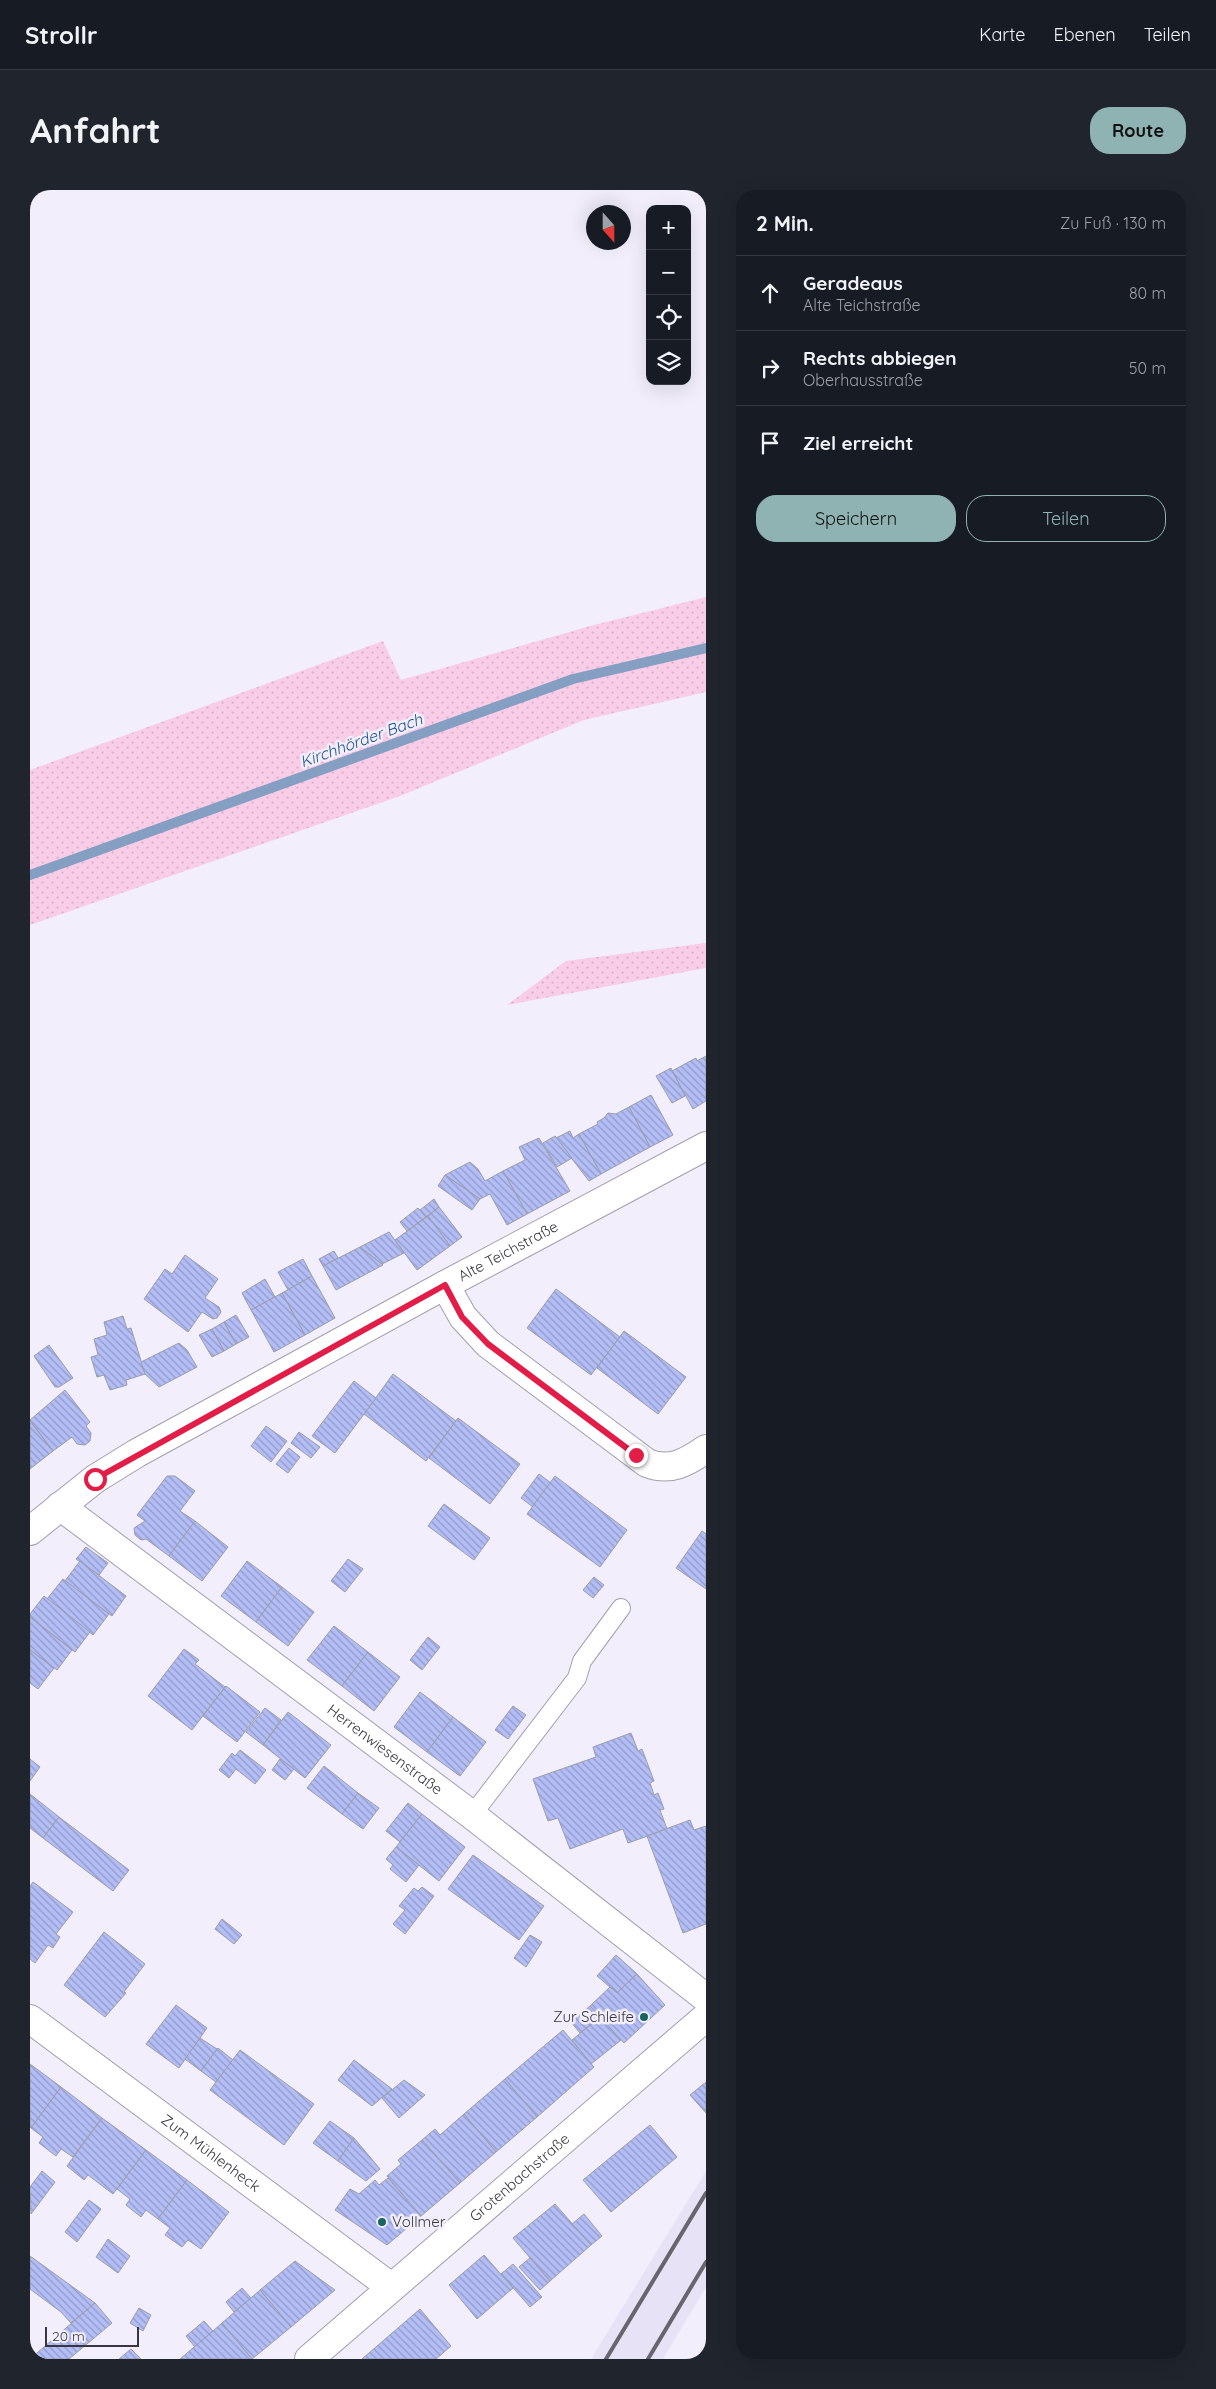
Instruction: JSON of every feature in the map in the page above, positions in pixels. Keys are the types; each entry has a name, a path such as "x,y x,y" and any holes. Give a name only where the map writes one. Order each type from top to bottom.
{"street":[{"name":"Alte Teichstraße","path":"30,1532 95,1479 137,1454 445,1285 706,1146"},
{"path":"445,1285 462,1317 488,1344 646,1463 659,1468 673,1467 687,1462 706,1449"},
{"name":"Herrenwiesenstraße","path":"60,1506 472,1815 706,1998"},
{"name":"Grotenbachstraße","path":"309,2359 706,2017"},
{"name":"Zum Mühlenheck","path":"30,2019 391,2287"}],"lane":[{"path":"472,1815 577,1678 582,1661 621,1608"}],"shaded area":[{"path":"706,597 706,692 584,720 400,796 30,925 30,770 383,641 401,680 594,625"},
{"path":"706,943 706,968 507,1005 566,961"},
{"path":"706,2171 706,2287 663,2359 591,2359"}],"building":[{"path":"706,1056 706,1101 693,1109 672,1071 696,1058 697,1061"},
{"path":"671,1068 685,1096 672,1103 656,1076"},
{"path":"651,1095 673,1135 650,1147 629,1107"},
{"path":"629,1107 650,1147 601,1174 579,1134 598,1124 597,1122 608,1113 616,1114"},
{"path":"570,1131 573,1138 579,1134 601,1174 589,1181 556,1138"},
{"path":"555,1136 572,1158 557,1167 543,1143"},
{"path":"539,1138 570,1191 527,1214 503,1171 525,1160 519,1147"},
{"path":"470,1162 478,1169 485,1181 503,1171 527,1214 507,1225 490,1194 480,1199 445,1175"},
{"path":"445,1175 480,1199 472,1210 438,1186"},
{"path":"434,1199 439,1207 426,1217 420,1210"},
{"path":"439,1207 462,1237 450,1246 428,1216"},
{"path":"418,1208 426,1217 407,1231 400,1222"},
{"path":"428,1216 450,1246 417,1270 395,1240"},
{"path":"389,1232 404,1253 382,1264 360,1247"},
{"path":"360,1247 383,1265 336,1290 323,1266"},
{"path":"334,1251 338,1258 323,1266 319,1259"},
{"path":"185,1255 218,1279 205,1298 219,1307 221,1312 217,1318 213,1319 202,1312 188,1332 144,1299 165,1269 172,1274"},
{"path":"303,1259 312,1276 288,1290 278,1272"},
{"path":"312,1276 335,1318 305,1335 282,1293"},
{"path":"265,1279 275,1297 251,1310 242,1293"},
{"path":"556,1289 620,1337 591,1375 527,1328"},
{"path":"282,1293 305,1335 274,1352 251,1310"},
{"path":"236,1315 249,1337 236,1344 224,1322"},
{"path":"123,1316 127,1329 131,1328 145,1374 126,1380 127,1385 110,1390 104,1375 97,1377 91,1357 98,1355 94,1339 107,1335 104,1322"},
{"path":"224,1322 236,1344 224,1351 212,1329"},
{"path":"212,1329 224,1351 212,1357 199,1335"},
{"path":"624,1331 686,1377 658,1414 597,1368"},
{"path":"179,1343 187,1350 197,1367 159,1387 145,1374 141,1362"},
{"path":"49,1345 73,1378 59,1387 55,1387 34,1356"},
{"path":"393,1374 456,1421 426,1461 364,1414"},
{"path":"354,1381 376,1398 335,1453 312,1436"},
{"path":"65,1390 90,1422 86,1426 91,1433 90,1441 85,1445 77,1444 72,1437 53,1451 30,1420"},
{"path":"458,1418 520,1464 490,1504 429,1458"},
{"path":"30,1421 53,1451 30,1469"},
{"path":"266,1426 287,1441 271,1462 251,1446"},
{"path":"299,1432 320,1447 311,1458 291,1443"},
{"path":"289,1448 300,1457 288,1473 276,1464"},
{"path":"539,1474 551,1483 533,1507 521,1498"},
{"path":"167,1476 175,1476 195,1491 180,1511 195,1521 169,1556 146,1539 141,1540 135,1535 134,1528 145,1521 137,1515"},
{"path":"555,1476 627,1530 600,1567 527,1514"},
{"path":"444,1504 490,1538 474,1560 428,1526"},
{"path":"195,1521 228,1547 202,1581 169,1556"},
{"path":"702,1531 706,1534 706,1589 676,1568"},
{"path":"86,1547 108,1563 99,1575 76,1559"},
{"path":"348,1559 363,1569 345,1592 331,1581"},
{"path":"80,1561 126,1596 112,1616 65,1581"},
{"path":"247,1561 282,1587 256,1622 221,1596"},
{"path":"594,1577 604,1585 593,1598 583,1590"},
{"path":"63,1579 109,1614 93,1635 47,1599"},
{"path":"282,1587 314,1612 288,1646 256,1622"},
{"path":"44,1596 90,1632 75,1652 30,1617 30,1614"},
{"path":"30,1617 72,1650 57,1670 30,1650"},
{"path":"334,1626 368,1652 342,1686 307,1660"},
{"path":"428,1637 440,1647 422,1670 410,1660"},
{"path":"184,1649 199,1660 195,1664 225,1687 192,1730 148,1696"},
{"path":"30,1650 54,1668 38,1689 30,1683"},
{"path":"368,1652 400,1677 374,1711 342,1686"},
{"path":"226,1686 260,1712 237,1742 203,1716"},
{"path":"420,1692 453,1717 427,1752 394,1727"},
{"path":"513,1706 526,1715 508,1739 495,1730"},
{"path":"265,1708 281,1720 263,1745 246,1732"},
{"path":"288,1712 331,1745 305,1778 263,1745"},
{"path":"453,1717 486,1742 460,1776 427,1752"},
{"path":"631,1733 638,1751 642,1749 654,1781 650,1783 654,1795 658,1793 664,1809 660,1810 667,1829 628,1843 623,1829 570,1849 558,1818 548,1821 533,1779 596,1757 593,1747"},
{"path":"240,1750 266,1770 255,1784 236,1769 229,1778 219,1770 232,1753 235,1756"},
{"path":"30,1759 40,1767 30,1781"},
{"path":"280,1759 294,1769 285,1780 272,1770"},
{"path":"324,1766 358,1793 342,1814 307,1788"},
{"path":"358,1793 379,1808 363,1829 342,1814"},
{"path":"30,1794 59,1817 43,1838 30,1828"},
{"path":"408,1803 422,1814 400,1842 386,1831"},
{"path":"422,1814 465,1847 439,1881 396,1847"},
{"path":"59,1817 129,1870 113,1891 43,1838"},
{"path":"690,1820 694,1830 706,1826 706,1924 683,1933 647,1836"},
{"path":"396,1847 419,1865 406,1882 390,1869 393,1865 386,1859"},
{"path":"473,1855 544,1906 519,1940 448,1889"},
{"path":"33,1882 73,1912 56,1934 60,1937 53,1948 48,1945 35,1963 30,1959 30,1886"},
{"path":"422,1887 434,1896 405,1934 393,1924 405,1910 399,1906 414,1888 418,1891"},
{"path":"222,1919 242,1935 234,1944 215,1929"},
{"path":"104,1932 145,1964 124,1992 126,1993 105,2017 64,1985"},
{"path":"530,1935 542,1942 526,1967 514,1958"},
{"path":"616,1955 637,1974 617,1993 597,1976"},
{"path":"637,1974 665,2005 624,2043 590,2006 610,1987 617,1993"},
{"path":"176,2005 207,2028 179,2068 146,2044"},
{"path":"590,2006 600,2017 580,2033 571,2022"},
{"path":"600,2017 621,2040 591,2064 572,2040"},
{"path":"563,2030 594,2067 537,2117 505,2079"},
{"path":"200,2038 217,2049 201,2071 185,2059"},
{"path":"218,2048 233,2060 216,2082 201,2071"},
{"path":"240,2050 314,2104 284,2145 210,2090"},
{"path":"354,2060 392,2089 372,2106 338,2080"},
{"path":"30,2064 61,2087 31,2128 30,2127"},
{"path":"505,2079 537,2117 496,2152 464,2114"},
{"path":"404,2080 425,2095 399,2118 382,2098"},
{"path":"706,2082 706,2113 690,2095"},
{"path":"61,2087 102,2118 73,2157 61,2149 56,2156 39,2143 43,2137 31,2128"},
{"path":"464,2114 496,2152 460,2183 422,2140 435,2129 440,2135"},
{"path":"102,2118 146,2150 113,2194 88,2175 84,2180 67,2166"},
{"path":"330,2121 354,2138 338,2161 313,2143"},
{"path":"650,2125 677,2157 611,2212 583,2180"},
{"path":"354,2138 380,2169 366,2181 338,2161"},
{"path":"422,2140 460,2183 421,2216 387,2176 401,2164 398,2160"},
{"path":"146,2150 187,2180 158,2219 146,2210 141,2217 126,2205 130,2199 117,2189"},
{"path":"42,2171 55,2182 31,2214 30,2187"},
{"path":"388,2178 421,2216 387,2245 335,2210 350,2189 359,2194 375,2180 379,2185"},
{"path":"187,2180 229,2212 201,2249 188,2240 182,2247 165,2235 170,2228 158,2219"},
{"path":"89,2200 101,2209 77,2242 65,2232"},
{"path":"555,2204 591,2245 550,2281 513,2238"},
{"path":"584,2214 602,2236 591,2245 572,2224"},
{"path":"108,2239 130,2256 118,2273 96,2257"},
{"path":"484,2255 513,2288 477,2319 449,2285"},
{"path":"30,2256 95,2303 71,2323 61,2312 30,2289"},
{"path":"530,2258 550,2281 540,2290 519,2267"},
{"path":"295,2261 335,2290 291,2327 260,2290"},
{"path":"513,2264 542,2297 530,2307 501,2274"},
{"path":"242,2288 251,2298 234,2312 226,2302"},
{"path":"260,2290 291,2327 252,2359 222,2323"},
{"path":"95,2303 112,2323 69,2359 30,2359"},
{"path":"139,2308 151,2315 143,2331 130,2323"},
{"path":"420,2309 451,2346 436,2359 362,2359"},
{"path":"204,2321 213,2331 195,2347 186,2336"},
{"path":"222,2323 252,2359 180,2359 213,2331"},
{"path":"131,2349 141,2359 119,2359"}],"waterway":[{"name":"Kirchhörder Bach","path":"30,875 573,679 706,648"}],"railway":[{"path":"606,2359 706,2193"},
{"path":"648,2359 706,2262"}],"place":[{"name":"Zur Schleife","path":"644,2017"},
{"name":"Vollmer","path":"382,2222"}],"route":[{"path":"95,1479 137,1454 445,1285 462,1317 488,1344 636,1455"}]}
